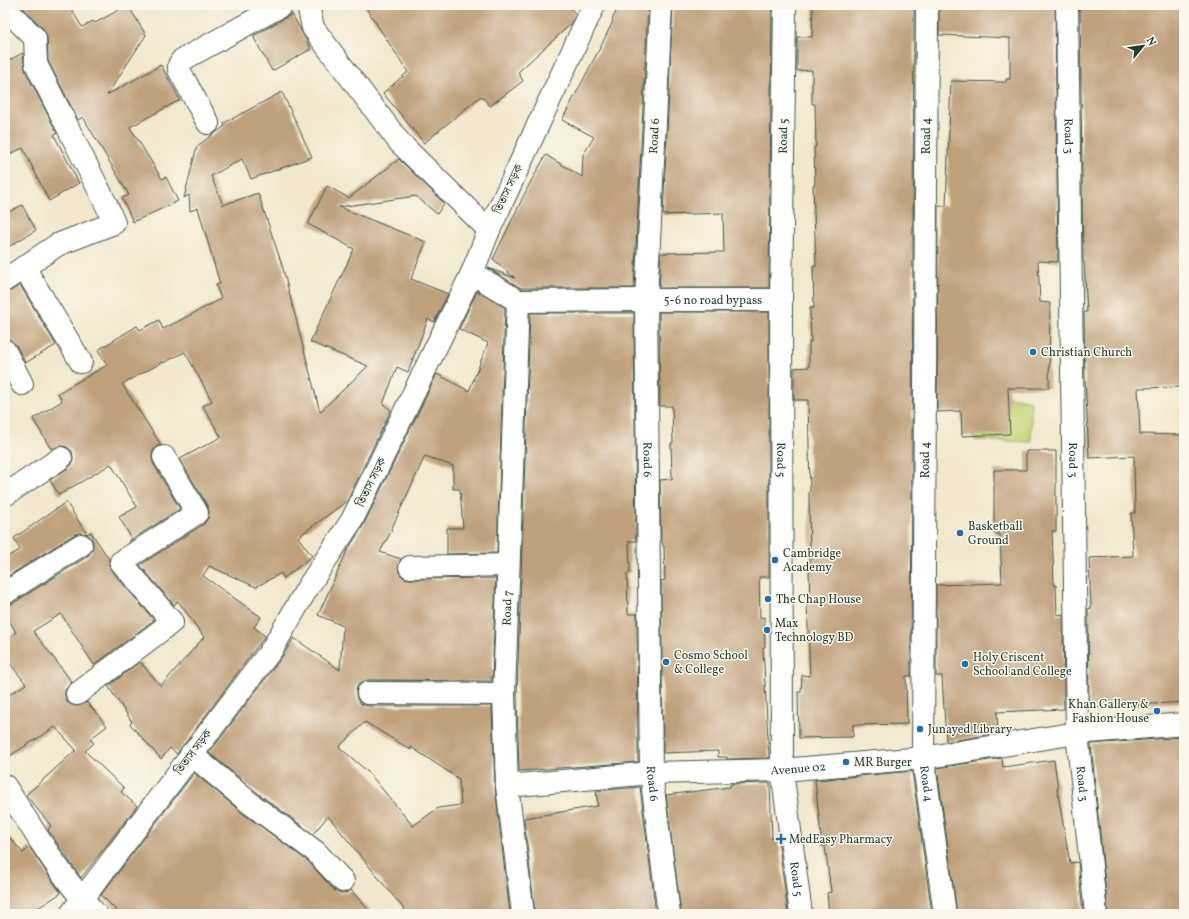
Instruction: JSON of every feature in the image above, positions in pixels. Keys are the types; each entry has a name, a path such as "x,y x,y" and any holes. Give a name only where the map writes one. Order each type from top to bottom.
{"street":[{"path":"208,123 178,65 182,60 282,5"},
{"path":"308,5 313,28 400,144 489,230"},
{"name":"তিতাস সড়ক","path":"83,909 191,754 272,649 311,582 352,520 472,273 489,230 594,5"},
{"name":"Road 6","path":"662,5 646,300 651,773 669,914"},
{"name":"Road 5","path":"785,5 781,300 782,770 801,914"},
{"name":"Road 4","path":"927,5 923,758 945,914"},
{"name":"Road 3","path":"1067,5 1077,733 1096,914"},
{"path":"5,8 36,38 36,64 107,206 114,223 57,245 5,280"},
{"path":"24,268 81,362"},
{"path":"472,273 518,302"},
{"name":"5-6 no road bypass","path":"518,302 781,300"},
{"name":"Road 7","path":"518,302 504,694 507,786 523,914"},
{"path":"5,351 22,384"},
{"path":"77,694 172,622 121,562 197,513 164,457"},
{"path":"5,494 61,458"},
{"path":"5,593 81,545"},
{"path":"410,567 508,566"},
{"path":"368,693 504,694"},
{"name":"Avenue 02","path":"507,786 651,773 782,770 923,758 1077,733 1184,724"},
{"path":"191,754 251,804 316,852 342,881"},
{"path":"5,786 51,856 83,909"}],"green space":[{"path":"962,388 1031,401 1031,442 974,440"}],"building":[{"path":"20,5 69,5 82,27 93,21 95,23 128,5 146,35 107,95 161,65 180,100 130,127 162,179 166,177 178,201 133,222 122,198 129,195 83,117 78,120 48,61 47,38 44,30"},
{"path":"364,5 568,5 576,15 571,24 518,72 523,81 490,106 481,96 424,143 383,93 408,72"},
{"path":"619,5 648,5 634,288 521,288 488,268 515,278 493,259 530,183 546,155 582,177 583,155 594,137 562,120 601,46"},
{"path":"673,5 772,5 769,288 659,288 661,253 724,252 723,213 663,215"},
{"path":"813,5 914,5 911,676 906,676 907,724 853,725 853,737 799,738 798,692 801,692 802,675 810,676 807,604 810,604 810,492 808,400 794,400 794,368 809,367 809,342 811,342 810,308 814,308 813,266 816,266 813,185 815,185 814,147 816,147 815,104 812,104 812,70 797,71 797,37 812,37"},
{"path":"939,5 1055,5 1058,262 1038,261 1040,302 1050,303 1049,388 1008,388 1010,434 962,436 961,411 937,412 938,206 946,206 951,81 1006,82 1006,79 1010,79 1010,38 939,35"},
{"path":"1184,5 1184,387 1138,388 1140,434 1184,435 1184,702 1089,708 1088,609 1091,608 1089,558 1133,556 1131,513 1135,513 1134,456 1089,458 1085,377 1084,312 1087,312 1083,262 1080,6"},
{"path":"292,14 311,49 272,71 253,36"},
{"path":"23,53 25,70 57,133 54,135 79,183 49,201 23,148 5,156 5,62"},
{"path":"282,92 312,157 251,179 242,159 211,176 223,205 258,193 282,265 320,412 368,366 310,342 354,249 308,224 327,186 349,198 399,159 444,203 437,214 416,196 339,207 426,242 411,279 448,294 434,322 428,319 408,372 397,367 383,404 391,410 347,501 298,537 312,556 284,578 281,573 256,587 209,566 203,576 261,617 254,627 265,636 177,754 170,748 161,759 130,724 132,722 108,686 140,662 161,686 204,637 178,601 174,605 140,565 204,524 208,518 208,507 180,459 221,437 203,406 212,401 185,352 122,384 161,445 157,446 153,451 153,463 180,509 128,542 132,539 119,517 137,507 111,464 59,495 50,480 72,464 72,451 67,447 61,446 51,449 33,419 62,401 58,393 107,365 98,350 137,326 140,330 159,320 163,329 221,299 216,285 220,284 198,208 190,211 189,195 184,198 197,146 225,126 224,123"},
{"path":"22,205 36,230 5,249 5,214"},
{"path":"20,285 56,345 25,363 16,345 10,340 5,332 5,292"},
{"path":"477,291 505,308 497,553 447,554 447,528 463,528 460,489 453,489 453,466 425,456 392,530 380,552 401,559 398,567 399,573 404,578 496,578 492,681 368,680 357,686 356,693 357,699 361,704 368,706 492,706 495,787 510,914 408,914 328,816 313,834 259,794 209,753 282,657 294,638 340,670 343,626 318,615 347,551 363,526 437,374 469,391 488,343 459,329","holes":["365,722 411,750 411,747 459,779 461,805 438,808 413,826 368,772 339,747"]},
{"path":"659,312 769,312 769,577 759,577 760,618 764,617 765,647 763,647 769,758 727,759 727,757 718,757 718,751 663,753 661,581 665,580 664,546 661,541 660,480 672,479 671,443 673,443 672,406 660,406"},
{"path":"530,313 634,313 636,541 629,541 630,573 627,573 628,614 637,614 638,762 519,771 517,694"},
{"path":"1026,451 1056,451 1056,531 1052,531 1054,585 1056,585 1057,615 1063,614 1064,709 997,712 998,733 946,742 942,676 936,676 936,585 1002,583 1000,534 994,534 994,470 1026,470"},
{"path":"66,502 87,534 75,534 5,578 5,558 20,550 14,538"},
{"path":"91,532 109,559 111,570 154,620 94,665 61,614 33,631 72,682 65,690 67,702 78,706 87,702 107,726 90,739 94,743 85,751 124,788 121,792 137,806 81,878 48,830 51,826 26,795 76,750 55,727 5,759 5,697 26,684 5,657 5,641 16,632 5,614 5,605 12,604 88,556 92,550 93,544 91,538 87,534"},
{"path":"1184,737 1184,914 1108,914 1091,744"},
{"path":"1002,758 1003,767 1054,760 1057,789 1070,863 1078,862 1083,914 957,914 937,768"},
{"path":"912,771 932,914 829,914 827,893 831,892 825,846 822,846 815,780"},
{"path":"194,773 244,814 308,861 334,890 340,893 346,893 351,890 372,914 120,914 101,895"},
{"path":"770,783 772,839 778,839 788,914 681,914 666,795 730,787 730,784"},
{"path":"640,787 656,914 535,914 524,818 598,806 596,791"},
{"path":"5,832 23,853 29,847 61,893 29,914 5,914"}],"place":[{"name":"Christian Church","path":"1033,352"},
{"name":"Basketball Ground","path":"960,533"},
{"name":"Cambridge Academy","path":"775,560"},
{"name":"The Chap House","path":"768,599"},
{"name":"Max Technology BD","path":"767,630"},
{"name":"Cosmo School & College","path":"666,662"},
{"name":"Holy Criscent School and College","path":"965,664"},
{"name":"Khan Gallery & Fashion House","path":"1157,711"},
{"name":"Junayed Library","path":"920,729"},
{"name":"MR Burger","path":"846,762"},
{"name":"MedEasy Pharmacy","path":"781,839"}]}
